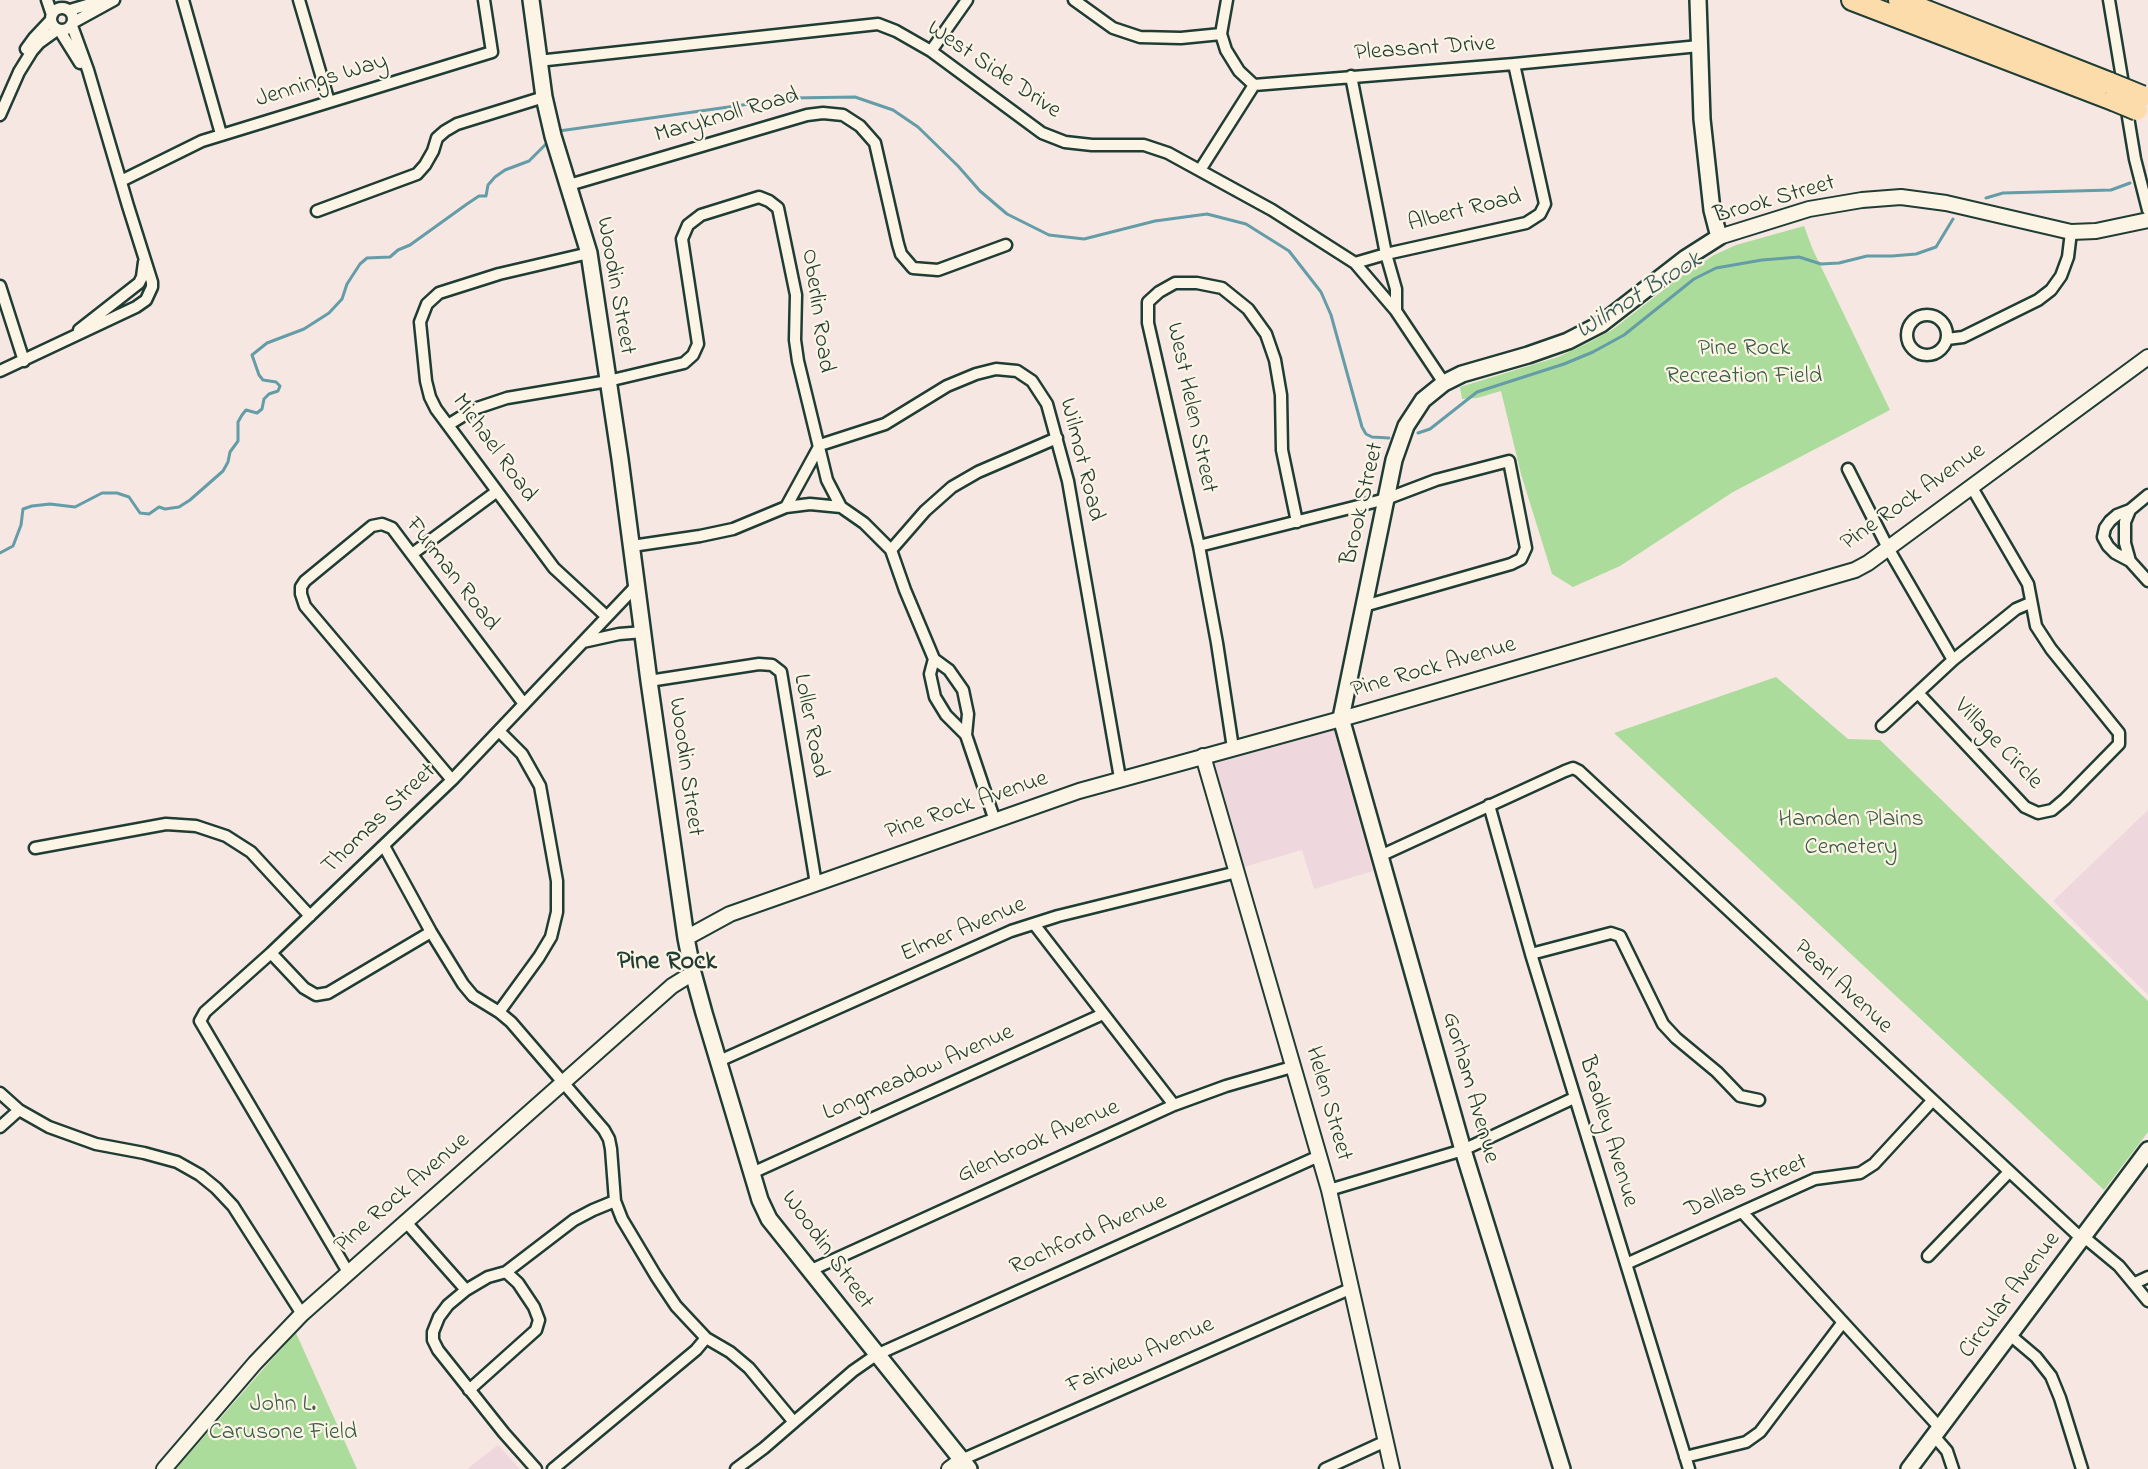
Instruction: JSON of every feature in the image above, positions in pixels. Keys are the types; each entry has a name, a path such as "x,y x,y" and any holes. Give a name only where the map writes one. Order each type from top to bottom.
{"highway":[{"path":"1852,0 2111,91"},
{"path":"1899,0 2144,104"}],"main road":[{"name":"Woodin Street","path":"531,0 544,97 553,136 589,253 686,938 693,973 760,1200 769,1219 960,1466"},
{"path":"1698,0 1702,117 1712,210 1719,237"},
{"name":"Brook Street","path":"1341,718 1394,460 1406,426 1423,400 1444,383 1475,369 1528,355 1576,337 1601,324 1686,258 1719,237"},
{"name":"Gorham Avenue","path":"1341,718 1462,1150 1562,1469"},
{"name":"Circular Avenue","path":"1909,1469 2148,1150"}],"street":[{"path":"47,0 55,24 92,84"},
{"path":"0,115 19,72 55,24 55,10 64,6 105,0"},
{"path":"55,24 68,29 114,0"},
{"path":"183,0 221,134"},
{"path":"312,0 299,2 329,102"},
{"name":"Jennings Way","path":"121,181 221,134 492,52 484,0"},
{"path":"931,51 967,0"},
{"path":"1074,0 1113,28 1140,37 1181,38 1221,34"},
{"path":"1200,170 1254,86 1239,71 1226,50 1221,34 1227,0"},
{"path":"2109,0 2135,159 2148,210"},
{"path":"0,371 143,303 151,292 152,282 88,70 73,24 64,6"},
{"name":"West Side Drive","path":"538,61 879,24 931,51 1042,133 1065,142 1144,145 1168,153 1272,210 1355,263 1396,311 1444,383"},
{"name":"Pleasant Drive","path":"1254,86 1699,46"},
{"name":"Albert Road","path":"1355,263 1526,223 1540,214 1545,204 1514,64"},
{"path":"1351,76 1386,254 1396,289 1396,311"},
{"path":"318,211 417,174 425,165 437,138 451,128 544,97"},
{"name":"Maryknoll Road","path":"569,185 807,115 823,113 843,115 860,126 875,143 901,254 913,268 938,270 1006,245"},
{"name":"Oberlin Road","path":"448,425 474,409 507,398 608,381 684,363 693,355 698,344 682,239 688,225 701,215 759,197 769,201 778,208 796,295 795,339 798,362 827,480 841,507 864,523 891,550 934,658 949,670 963,690 968,714 966,735 995,821"},
{"name":"Brook Street","path":"1719,237 1809,209 1863,200 1901,197 1946,203 2071,232 2113,228 2148,219"},
{"path":"1947,339 1963,337 2038,300 2051,290 2061,276 2068,257 2071,232"},
{"name":"Michael Road","path":"589,253 499,274 439,293 427,304 420,322 426,381 430,397 496,492 554,568 606,616"},
{"path":"65,340 139,283 145,262"},
{"name":"West Helen Street","path":"1233,748 1199,546 1148,323 1148,302 1159,291 1175,283 1197,283 1222,288 1248,309 1266,334 1275,360 1281,395 1282,450 1297,522"},
{"path":"0,286 24,361"},
{"name":"Pine Rock Avenue","path":"686,938 730,914 1120,778 1564,656 1862,567 2148,357"},
{"name":"Wilmot Road","path":"820,445 885,424 947,386 976,374 996,369 1017,371 1032,381 1047,404 1068,481 1120,778"},
{"path":"891,550 925,511 952,487 999,462 1056,438"},
{"path":"786,507 820,445"},
{"path":"1199,546 1386,500 1436,480 1509,461 1526,548 1521,559 1511,564 1364,606"},
{"path":"1848,469 1888,548 1953,660"},
{"name":"Village Circle","path":"1918,693 2025,807 2038,813 2052,810 2119,744 2119,733 2051,649 2037,626 2030,603 2028,584 1971,486"},
{"path":"412,554 496,492"},
{"path":"2148,495 2130,510 2110,521 2103,537 2115,553 2130,561 2148,581"},
{"path":"632,546 733,529 786,507 810,504 841,507"},
{"path":"2130,510 2125,522 2125,543 2130,561"},
{"name":"Furman Road","path":"452,780 301,600 301,587 304,581 372,526 382,524 392,528 524,704"},
{"name":"Thomas Street","path":"348,1272 200,1021 205,1012 271,953 452,780 636,585"},
{"path":"1882,726 1953,660 2016,609 2030,603"},
{"path":"583,642 619,634 644,632"},
{"name":"Oberlin Road","path":"934,658 930,674 935,697 946,715 966,735"},
{"name":"Loller Road","path":"649,681 759,664 772,665 781,672 816,884"},
{"path":"499,731 522,754 540,786 556,881 556,912 551,937 499,1012"},
{"name":"Helen Street","path":"1203,756 1329,1190 1392,1469"},
{"name":"Pearl Avenue","path":"1489,806 1573,768 1584,774 2008,1172 2083,1238 2119,1266 2148,1301"},
{"path":"1380,856 1489,806"},
{"name":"Bradley Avenue","path":"1489,806 1574,1098 1689,1469"},
{"path":"35,848 165,824 196,826 226,837 251,852 310,916"},
{"path":"384,846 431,932 463,984 473,996 511,1022 609,1139 615,1201 622,1218 676,1306 706,1338 749,1368 793,1421"},
{"name":"Elmer Avenue","path":"719,1061 1011,931 1070,913 1237,872"},
{"path":"1034,924 1174,1105"},
{"path":"271,953 304,988 316,995 328,993 431,932"},
{"path":"1531,954 1611,933 1620,936 1663,1024 1676,1038 1717,1072 1740,1096 1759,1100"},
{"name":"Pine Rock Avenue","path":"164,1469 262,1356 302,1314 672,986 693,973"},
{"name":"Longmeadow Avenue","path":"752,1173 1103,1014"},
{"name":"Glenbrook Avenue","path":"809,1271 1174,1105 1226,1086 1292,1067"},
{"path":"0,1093 19,1110 49,1127 96,1144 177,1162 200,1175 233,1206 302,1314"},
{"path":"1329,1190 1462,1150 1574,1098"},
{"name":"Dallas Street","path":"1626,1264 1815,1179 1860,1173 1874,1164 1932,1101"},
{"path":"0,1126 19,1110"},
{"name":"Rochford Avenue","path":"736,1469 764,1448 853,1371 876,1355 1319,1156"},
{"path":"1928,1256 2008,1172"},
{"path":"536,1469 438,1350 433,1340 433,1332 448,1305 466,1290 488,1277 506,1272 574,1220 615,1201"},
{"path":"1742,1212 1843,1322 1937,1432 1953,1469"},
{"path":"405,1221 466,1290"},
{"path":"469,1390 536,1329 539,1320 534,1307 518,1283 506,1272"},
{"path":"2135,1283 2148,1277"},
{"name":"Fairview Avenue","path":"960,1466 1352,1288"},
{"path":"1685,1457 1746,1442 1760,1432 1843,1322"},
{"path":"2010,1335 2036,1357 2051,1376 2082,1469"},
{"path":"553,1469 696,1350 706,1338"},
{"path":"1325,1469 1386,1442"}],"shaded area":[{"path":"1333,728 1373,871 1314,889 1302,850 1244,867 1214,761"},
{"path":"2148,810 2148,995 2053,901"},
{"path":"498,1445 520,1469 467,1469"}],"green space":[{"name":"Pine Rock Recreation Field","path":"1804,226 1813,250 1890,410 1733,492 1620,566 1573,587 1552,574 1521,474 1501,391 1477,398 1462,399 1460,387 1558,357 1586,344 1612,330 1679,278 1714,255 1736,245"},
{"name":"Hamden Plains Cemetery","path":"1776,677 1848,739 1880,740 2148,1001 2148,1132 2104,1190 1614,733"},
{"name":"John L. Carusone Field","path":"296,1333 357,1469 176,1469 272,1359"}],"waterway":[{"path":"559,131 792,98 855,97 893,110 918,127 980,191 1007,214 1049,235 1084,239 1155,221 1207,214 1246,224 1289,251 1321,292 1331,315 1362,427 1366,434 1372,437 1389,438"},
{"name":"Wilmot Brook","path":"0,553 13,546 21,525 23,509 32,506 50,504 75,507 102,493 117,493 129,497 140,513 149,514 159,507 165,509 179,507 190,500 223,471 230,452 238,441 238,422 246,410 257,413 262,409 264,399 269,394 278,391 280,386 276,382 263,380 259,375 252,355 267,343 304,329 329,313 342,299 347,284 360,264 367,258 390,257 398,250 410,245 479,196 486,196 488,185 495,177 505,170 529,161 546,144"},
{"name":"Wilmot Brook","path":"1986,198 2003,193 2111,190 2130,183"},
{"name":"Wilmot Brook","path":"1418,433 1430,429 1477,392 1564,364 1593,352 1624,335 1694,279 1716,268 1762,260 1799,257 1821,264 1839,263 1867,256 1916,254 1936,247 1953,219"}],"district":[{"name":"Pine Rock","path":"667,964"}]}
